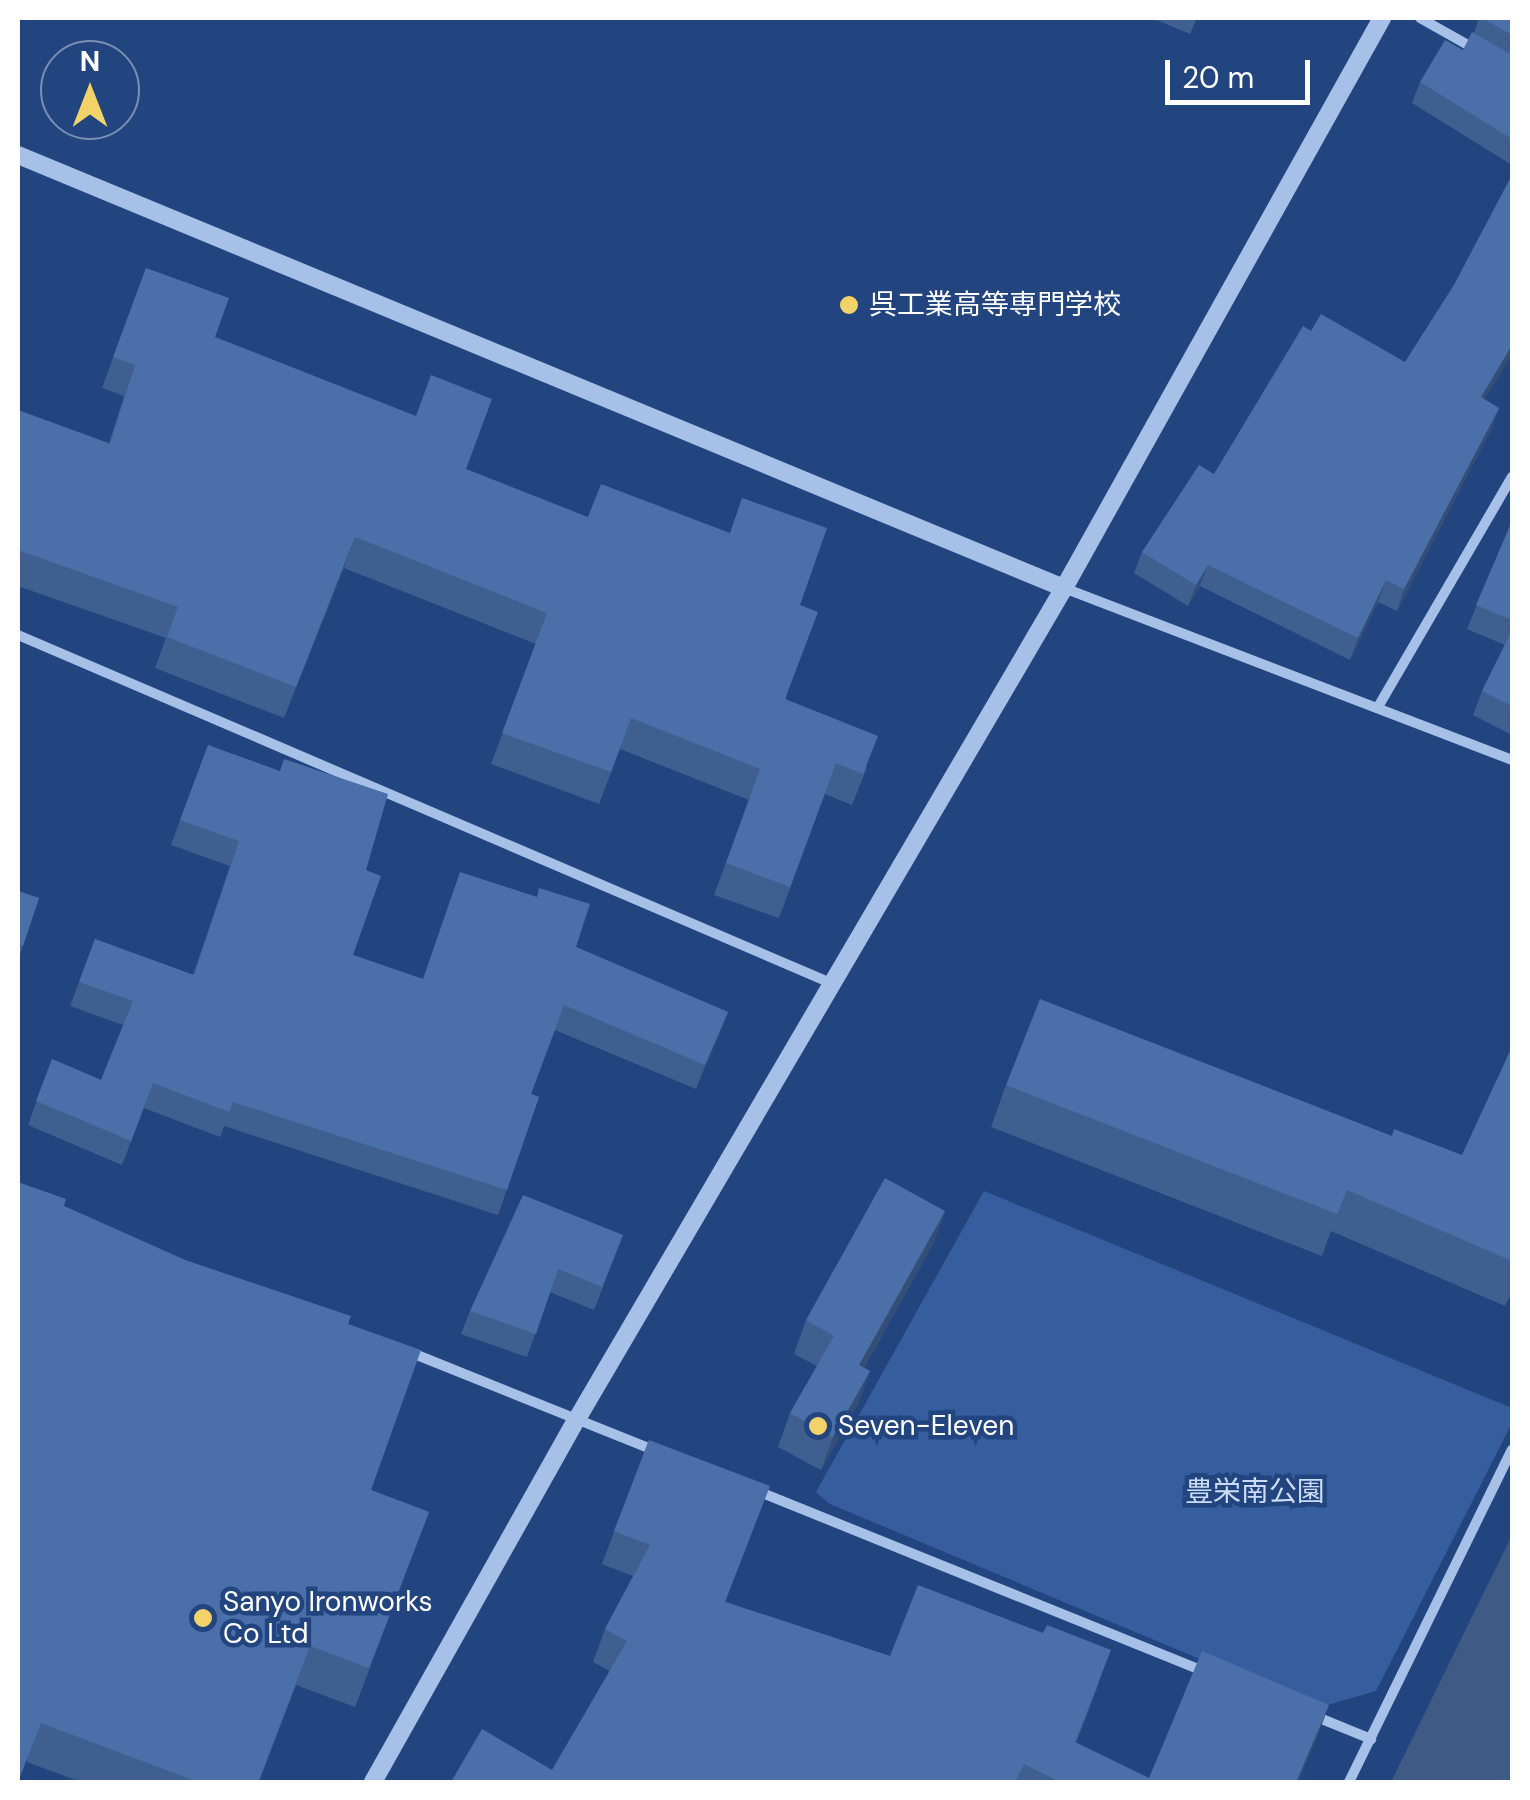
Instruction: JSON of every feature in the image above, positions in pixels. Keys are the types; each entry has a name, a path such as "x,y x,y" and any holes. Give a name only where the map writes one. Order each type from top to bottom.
{"street":[{"path":"373,1782 577,1419 1064,588 1382,18"},
{"path":"1420,18 1482,53"},
{"path":"18,154 1064,588 1512,760"},
{"path":"1378,707 1512,477"},
{"path":"18,635 833,984"},
{"path":"395,1346 662,1453"},
{"path":"1349,1782 1512,1450"},
{"path":"734,1482 1224,1679"},
{"path":"1298,1709 1371,1739"}],"green space":[{"name":"豊栄南公園","path":"984,1191 1512,1408 1512,1423 1376,1691 1317,1708 830,1504 816,1492"}],"shaded area":[{"path":"1512,1535 1512,1782 1391,1782"}],"building":[{"path":"1482,18 1512,18 1512,35"},
{"path":"1472,32 1512,55 1512,139 1420,82 1445,40 1463,50"},
{"path":"1512,175 1512,345 1481,397 1499,408 1404,589 1386,580 1358,638 1208,565 1196,585 1142,552 1199,465 1214,474 1303,326 1311,331 1321,314 1405,362 1454,285"},
{"path":"146,268 229,298 215,337 416,416 431,375 492,399 466,469 588,517 601,484 730,533 742,498 827,528 800,605 818,612 785,699 878,736 863,774 836,763 790,887 726,863 760,769 631,718 611,772 502,733 547,613 355,537 296,687 167,637 178,607 18,550 18,410 110,444 135,365 113,357"},
{"path":"1512,521 1512,620 1476,605"},
{"path":"1512,630 1512,706 1482,691"},
{"path":"208,745 280,771 284,759 388,794 366,870 381,876 353,955 423,979 460,872 537,897 539,888 590,904 576,947 728,1012 705,1065 564,1005 531,1094 539,1097 507,1190 233,1102 229,1112 153,1083 131,1141 36,1101 52,1059 101,1080 133,1001 79,982 95,939 194,975 239,841 180,820"},
{"path":"18,891 39,898 23,946 18,944"},
{"path":"1040,999 1392,1136 1394,1129 1462,1155 1512,1047 1512,1261 1347,1190 1337,1214 1006,1085"},
{"path":"885,1178 945,1211 859,1365 870,1371 833,1437 790,1413 834,1336 806,1320"},
{"path":"18,1182 66,1199 64,1206 185,1260 351,1316 348,1324 421,1350 371,1490 429,1512 369,1668 310,1646 258,1782 198,1782 41,1723 18,1782"},
{"path":"523,1195 623,1235 602,1287 558,1269 536,1334 470,1311"},
{"path":"649,1440 770,1486 725,1602 890,1656 918,1585 1043,1633 1047,1625 1111,1650 1075,1742 1149,1778 1202,1651 1329,1705 1296,1782 1060,1782 1024,1764 1015,1782 451,1782 482,1729 552,1770 627,1641 605,1629 650,1545 614,1531"}],"place":[{"name":"呉工業高等専門学校","path":"849,305"},
{"name":"Seven-Eleven","path":"818,1426"},
{"name":"Sanyo Ironworks Co Ltd","path":"203,1618"}]}
